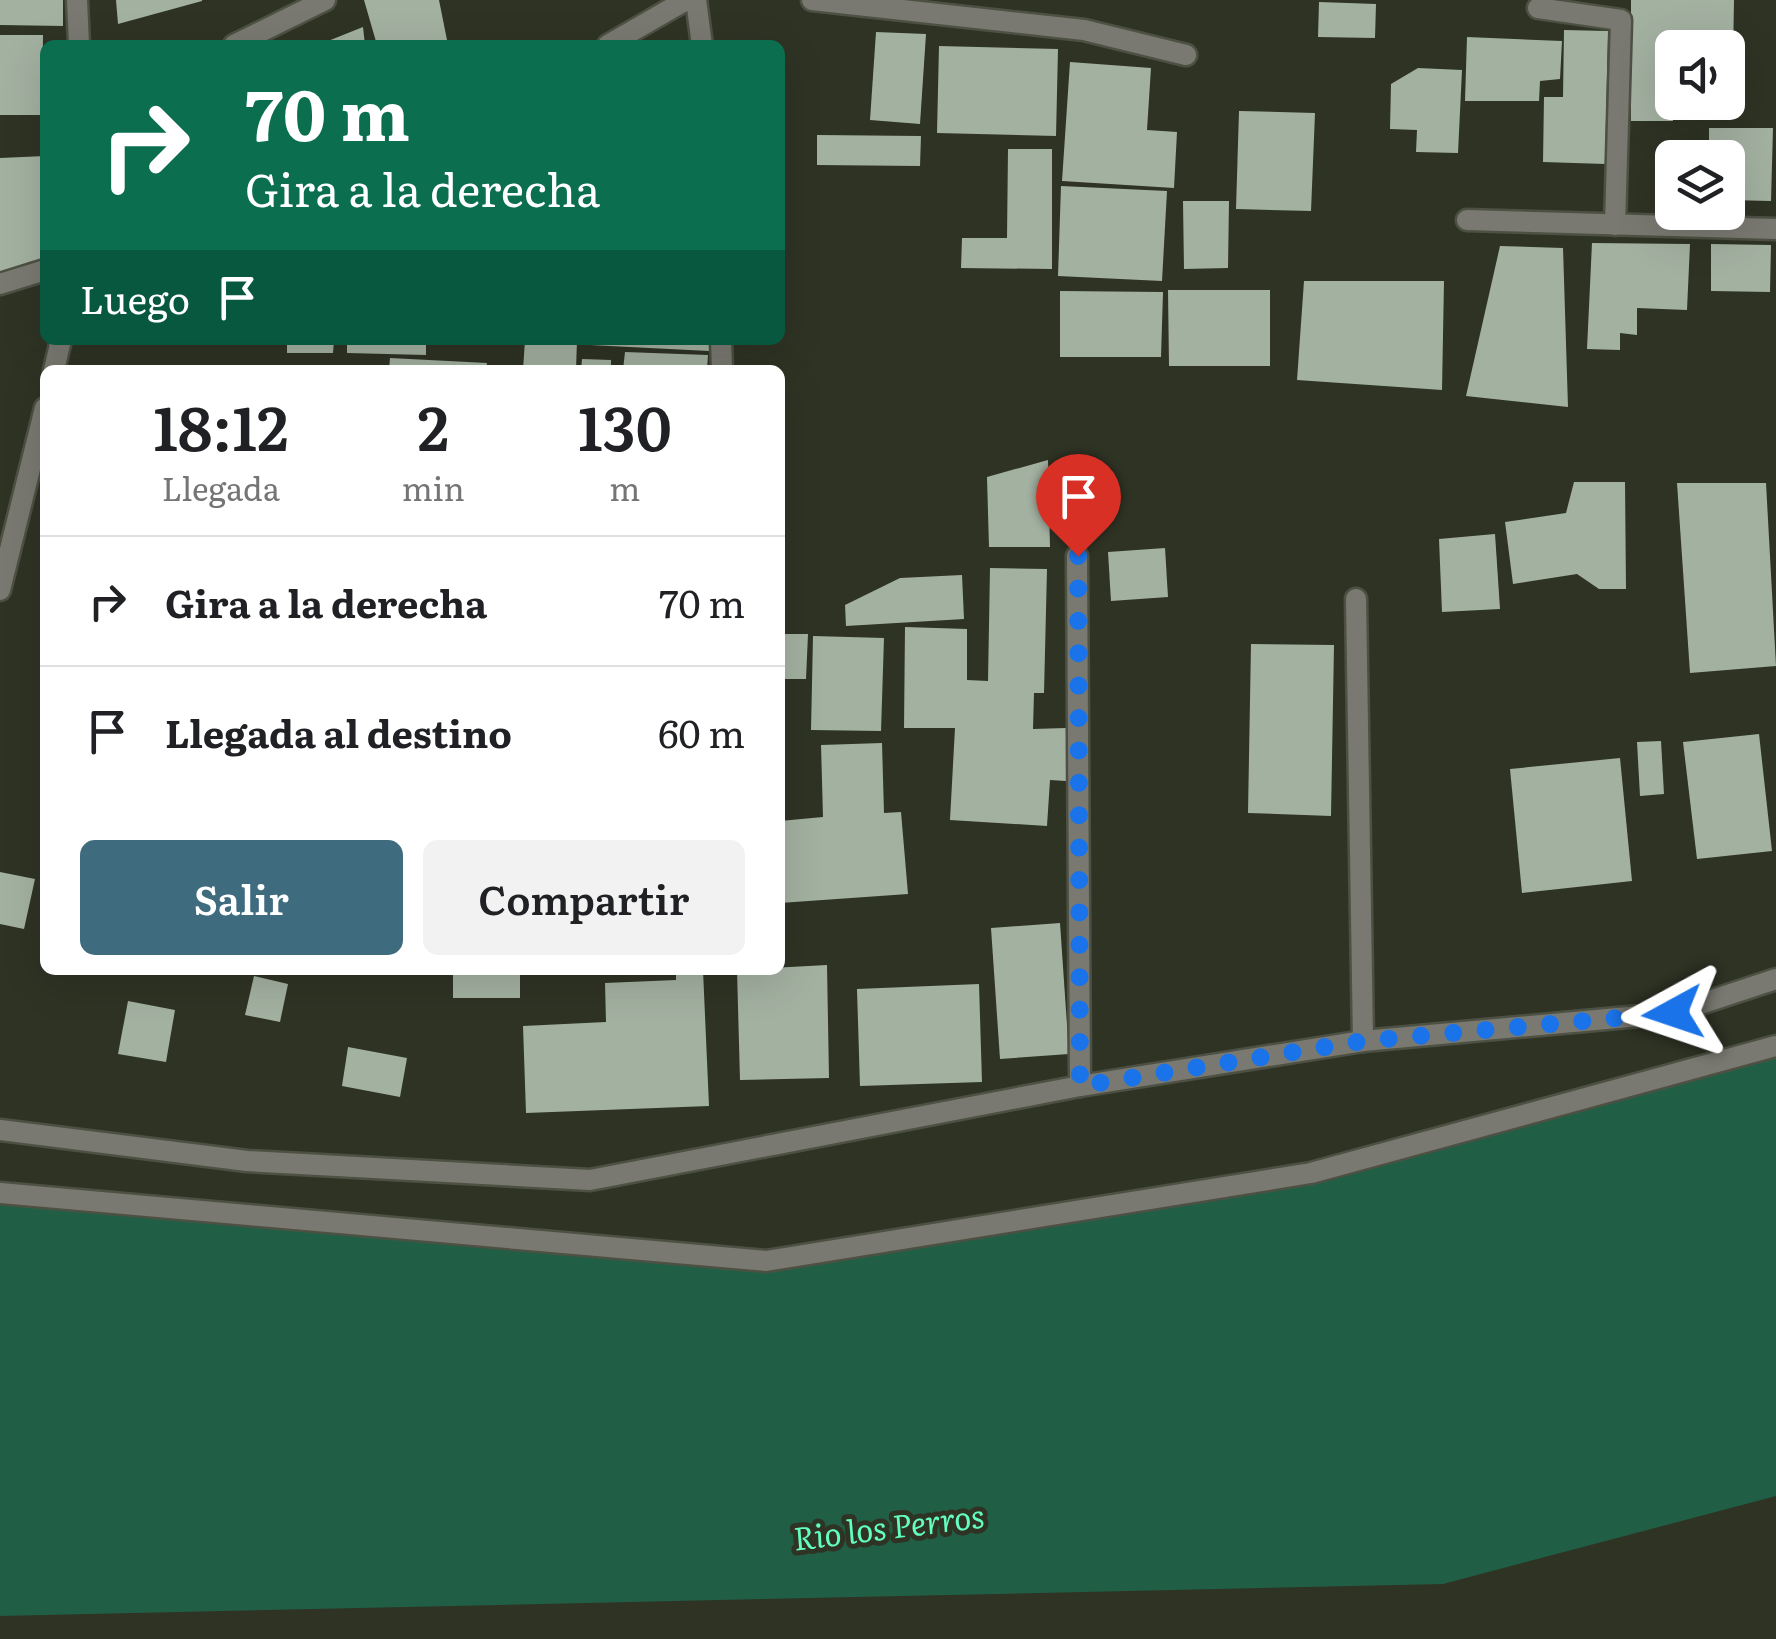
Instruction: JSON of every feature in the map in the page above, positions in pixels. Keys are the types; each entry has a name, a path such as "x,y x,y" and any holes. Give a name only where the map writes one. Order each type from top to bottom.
{"street":[{"path":"77,0 78,40"},
{"path":"244,40 326,0"},
{"path":"617,40 686,0"},
{"path":"696,0 701,40"},
{"path":"812,0 1084,30 1186,55"},
{"path":"1538,8 1620,20 1615,225"},
{"path":"1467,220 1776,229"},
{"path":"0,284 40,272"},
{"path":"0,590 40,428"},
{"path":"1078,556 1080,1086"},
{"path":"1356,599 1363,1041"},
{"path":"0,1130 247,1161 590,1180 1080,1086 1363,1041 1673,1013 1776,979"},
{"path":"0,1193 766,1261 1311,1173 1776,1046"}],"water":[{"name":"Rio los Perros","path":"1776,1046 1776,1496 1443,1584 0,1616 0,1193 766,1261 1311,1173"}],"building":[{"path":"0,0 63,0 63,26 0,25"},
{"path":"116,0 202,0 202,1 118,24"},
{"path":"364,0 439,0 447,40 376,40"},
{"path":"1631,0 1734,0 1733,30 1655,30 1655,120 1673,121 1631,121"},
{"path":"1319,2 1376,4 1375,38 1318,37"},
{"path":"363,27 364,40 330,40"},
{"path":"1564,30 1608,31 1605,164 1543,162 1544,97 1563,97"},
{"path":"876,32 926,34 920,124 870,120"},
{"path":"0,35 43,35 40,115 0,115"},
{"path":"1467,37 1562,41 1560,79 1540,81 1539,101 1465,101"},
{"path":"939,46 1058,49 1056,136 937,133"},
{"path":"1070,62 1151,68 1147,130 1177,132 1174,188 1062,181"},
{"path":"1418,68 1462,70 1458,153 1416,152 1417,130 1390,129 1391,84"},
{"path":"1239,111 1315,113 1311,211 1236,209"},
{"path":"1709,128 1773,128 1771,201 1745,200 1745,140 1709,140"},
{"path":"817,135 921,136 920,166 817,165"},
{"path":"1008,149 1052,149 1052,269 961,268 962,238 1007,238"},
{"path":"40,156 40,266 0,278 0,158"},
{"path":"1061,186 1167,191 1162,281 1058,276"},
{"path":"1183,201 1229,201 1228,268 1184,269"},
{"path":"1592,243 1690,244 1687,310 1637,308 1637,335 1620,333 1620,350 1587,349"},
{"path":"1711,244 1771,245 1770,292 1711,291"},
{"path":"1500,246 1563,248 1568,407 1466,396"},
{"path":"1304,281 1444,281 1442,390 1297,380"},
{"path":"1168,290 1270,290 1270,366 1169,366"},
{"path":"1060,291 1163,292 1161,357 1060,357"},
{"path":"287,345 334,345 333,353 287,353"},
{"path":"347,345 426,345 426,355 347,353"},
{"path":"525,345 577,345 576,365 523,365"},
{"path":"590,345 710,345 709,351"},
{"path":"625,352 708,355 707,365 624,365"},
{"path":"390,358 487,363 487,365 389,365"},
{"path":"582,359 611,360 611,365 581,365"},
{"path":"1048,460 1050,547 989,547 987,477"},
{"path":"1574,482 1625,482 1626,589 1599,589 1577,574 1513,584 1505,522 1566,513"},
{"path":"1677,483 1766,483 1776,666 1690,673"},
{"path":"1495,534 1500,609 1442,612 1439,539"},
{"path":"1165,548 1168,597 1111,601 1108,552"},
{"path":"990,568 1047,569 1044,693 1034,693 1033,729 1066,728 1066,781 1050,780 1047,826 950,820 955,728 904,728 905,627 967,629 967,680 988,681"},
{"path":"962,575 964,619 846,626 845,605 900,578"},
{"path":"785,634 808,634 806,679 785,679"},
{"path":"813,636 884,638 881,731 811,730"},
{"path":"1251,644 1334,645 1331,816 1248,813"},
{"path":"1759,734 1772,851 1697,859 1683,742"},
{"path":"1661,741 1664,794 1640,796 1637,742"},
{"path":"882,743 884,813 901,812 908,894 785,903 785,821 823,817 821,745"},
{"path":"1620,758 1632,881 1522,893 1510,769"},
{"path":"0,872 35,879 24,929 0,924"},
{"path":"1060,923 1069,1054 1000,1059 991,928"},
{"path":"827,965 829,1078 740,1080 737,975 785,975 785,967"},
{"path":"453,975 520,975 520,998 453,998"},
{"path":"676,975 703,975 709,1106 526,1113 523,1026 606,1022 605,983 676,980"},
{"path":"254,976 288,984 280,1022 245,1015"},
{"path":"979,984 982,1082 860,1086 857,989"},
{"path":"128,1001 175,1010 166,1062 118,1054"},
{"path":"348,1047 407,1058 400,1097 342,1086"}],"route":[{"path":"1078,556 1080,1086 1363,1041 1673,1013"}]}
